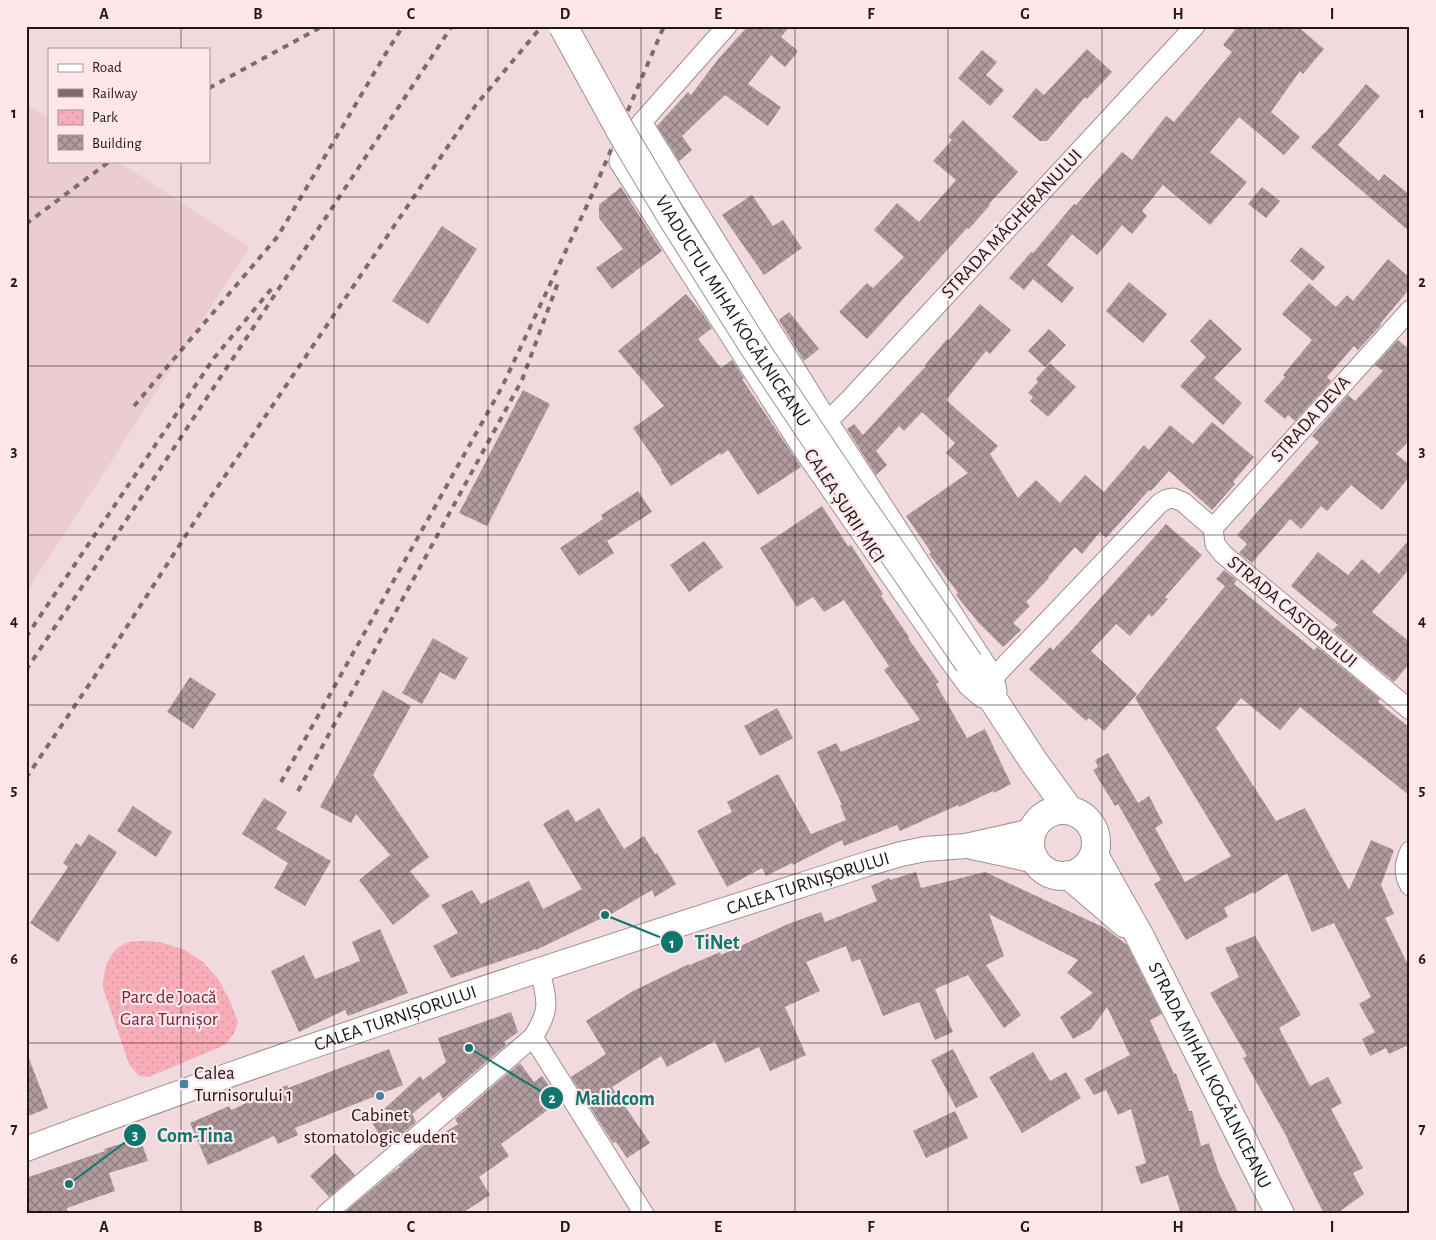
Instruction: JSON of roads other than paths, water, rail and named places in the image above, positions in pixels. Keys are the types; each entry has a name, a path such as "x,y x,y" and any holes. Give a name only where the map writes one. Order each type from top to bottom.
{"main road":[{"name":"VIADUCTUL MIHAI KOGĂLNICEANU","path":"563,26 638,161 754,347 841,478 999,707"},
{"name":"CALEA ȘURII MICI","path":"999,707 1034,762 1048,819"},
{"path":"1078,813 1086,819 1096,836 1097,846 1094,855 1080,872 1069,876 1059,876 1042,868 1036,861 1030,846 1048,819 1078,813"},
{"name":"STRADA MIHAIL KOGĂLNICEANU","path":"1094,855 1140,935 1280,1214"},
{"name":"STRADA MIHAIL KOGĂLNICEANU","path":"1069,876 1140,935"}],"street":[{"path":"726,26 642,122 623,147 619,162 801,447"},
{"name":"STRADA MĂGHERANULUI","path":"828,421 1194,26"},
{"path":"642,122 828,421"},
{"name":"STRADA DEVA","path":"1213,528 1410,310"},
{"name":"CALEA ȘURII MICI","path":"828,421 994,677 999,707 977,694 968,686 801,447 828,421"},
{"path":"994,677 1160,503 1173,498 1183,502 1213,528"},
{"name":"STRADA CASTORULUI","path":"1213,528 1215,544 1223,554 1410,710"},
{"name":"CALEA TURNIȘORULUI","path":"26,1149 268,1060 901,854 925,849 966,846 1048,819"},
{"name":"CALEA TURNIȘORULUI","path":"966,846 1036,861"},
{"path":"1410,851 1405,864 1405,873 1410,886"},
{"path":"326,1214 533,1037 540,1026 546,1009 545,992 540,971"},
{"path":"533,1037 644,1214"}],"railway":[{"path":"210,87 323,26"},
{"path":"134,406 278,236 403,26"},
{"path":"26,670 452,26"},
{"path":"26,778 97,673 208,501 476,105 542,26"},
{"path":"281,782 502,387 590,199 664,26"},
{"path":"26,224 109,162"},
{"path":"298,791 522,380 559,280"},
{"path":"26,637 214,358 273,287"}],"place":[{"name":"TiNet","path":"605,915"},
{"name":"Malidcom","path":"469,1048"},
{"name":"Calea Turnisorului 1","path":"184,1084"},
{"name":"Cabinet stomatologic eudent","path":"380,1096"},
{"name":"Com-Tina","path":"69,1184"}],"park label":[{"name":"Parc de Joacă Gara Turnișor","path":"169,1008"}]}
